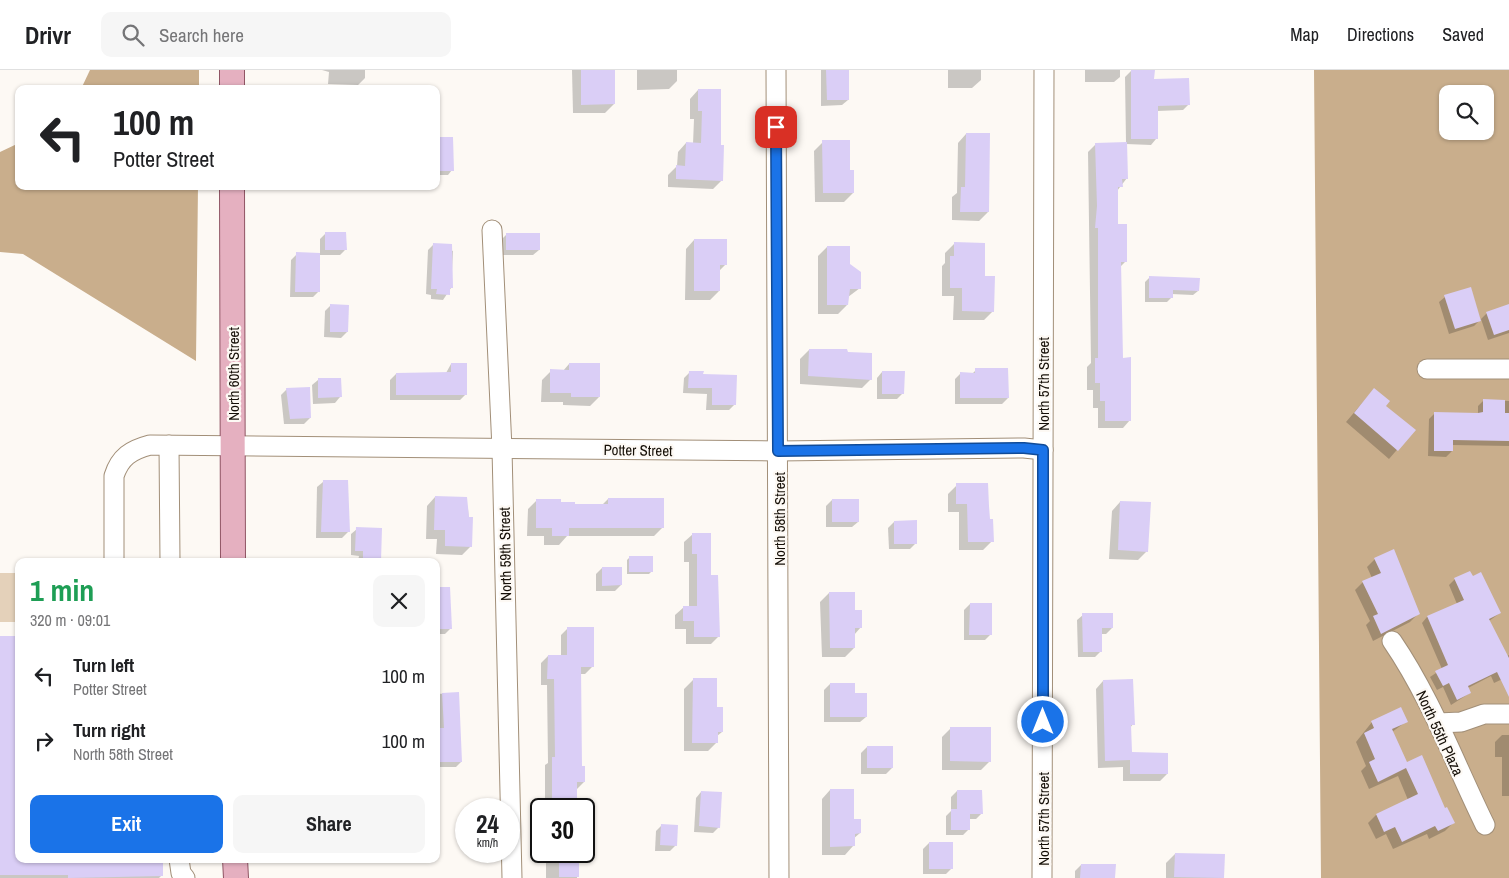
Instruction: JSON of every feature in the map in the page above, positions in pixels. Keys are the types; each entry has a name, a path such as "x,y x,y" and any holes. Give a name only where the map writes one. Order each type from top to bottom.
{"main road":[{"path":"232,70 232,85"},
{"name":"North 60th Street","path":"232,190 233,558"},
{"path":"235,863 236,878"}],"street":[{"name":"North 58th Street","path":"776,70 779,878"},
{"name":"North 57th Street","path":"1042,878 1044,70"},
{"name":"North 59th Street","path":"492,230 502,449 512,878"},
{"path":"1427,368 1509,369"},
{"name":"Potter Street","path":"114,558 114,476 118,465 126,455 138,448 169,444 778,451 1024,448 1043,450"},
{"path":"169,444 170,558"},
{"name":"North 55th Plaza","path":"1392,641 1404,658 1438,723 1485,825"},
{"path":"1438,723 1461,722 1484,714 1509,714"},
{"path":"180,863 181,874 185,878"}],"shaded area":[{"path":"90,70 199,70 199,85 83,85"},
{"path":"1314,70 1509,70 1509,878 1321,878"},
{"path":"15,145 15,190 198,190 196,361 23,254 0,252 0,152"},
{"path":"0,573 15,573 15,622 0,622"}],"building":[{"path":"581,70 615,70 615,104 581,105"},
{"path":"826,70 849,70 849,100 827,100"},
{"path":"1131,70 1155,70 1154,79 1189,78 1190,105 1158,106 1158,139 1131,139"},
{"path":"698,89 721,89 721,145 724,145 723,181 676,179 676,165 685,166 686,142 701,143 702,111 698,111"},
{"path":"966,133 990,133 989,212 960,212 961,187 965,187"},
{"path":"440,137 453,137 454,171 440,171"},
{"path":"822,140 850,140 850,170 854,170 854,193 823,193"},
{"path":"1127,142 1128,179 1122,179 1123,187 1118,187 1118,224 1127,224 1127,262 1121,262 1123,358 1131,357 1131,421 1105,421 1105,401 1100,401 1100,383 1095,383 1095,358 1098,358 1098,228 1095,228 1097,206 1095,143"},
{"path":"325,232 346,232 347,250 325,250"},
{"path":"506,233 540,233 540,250 506,250"},
{"path":"694,239 727,239 727,265 720,265 720,291 694,291"},
{"path":"954,242 985,243 985,276 995,276 994,312 962,311 962,288 950,288 950,256 954,256"},
{"path":"433,243 452,244 453,288 450,288 450,295 436,294 437,289 431,289"},
{"path":"827,246 850,246 850,264 861,272 861,289 850,289 848,305 827,305"},
{"path":"296,252 320,253 320,292 295,292"},
{"path":"1149,276 1200,278 1199,291 1173,290 1173,298 1149,298"},
{"path":"1471,287 1481,321 1455,329 1444,295"},
{"path":"330,304 349,305 348,332 330,332"},
{"path":"1509,304 1509,330 1494,335 1486,312"},
{"path":"809,349 847,349 848,352 872,353 872,380 808,376"},
{"path":"451,363 467,363 467,395 396,395 396,373 451,372"},
{"path":"569,363 600,363 600,397 571,397 571,393 550,393 550,369 569,370"},
{"path":"975,368 1008,368 1009,398 960,398 960,372 975,373"},
{"path":"689,371 704,371 703,374 737,375 736,405 712,405 712,388 688,388"},
{"path":"882,371 905,371 904,394 882,394"},
{"path":"318,378 341,378 342,397 318,398"},
{"path":"310,387 311,418 290,419 286,388"},
{"path":"1374,388 1390,401 1386,406 1416,430 1398,451 1354,413"},
{"path":"1483,399 1505,400 1505,413 1509,413 1509,441 1453,440 1453,451 1434,451 1434,412 1483,412"},
{"path":"323,480 348,480 350,532 321,532"},
{"path":"956,483 988,483 990,519 993,519 994,542 968,542 967,504 956,504"},
{"path":"435,496 467,497 469,517 473,517 472,547 445,546 445,530 434,530"},
{"path":"608,498 664,498 664,528 569,528 569,536 552,536 552,528 536,528 536,499 561,499 561,502 575,502 575,504 608,504"},
{"path":"832,499 859,499 859,522 832,522"},
{"path":"1120,501 1151,502 1148,552 1118,550"},
{"path":"917,520 917,544 894,544 894,521"},
{"path":"356,527 382,528 381,558 363,558 363,551 355,551"},
{"path":"692,533 711,533 711,575 718,575 720,637 694,637 694,621 683,621 683,606 697,606 697,554 692,554"},
{"path":"1394,549 1420,614 1381,634 1373,616 1378,614 1362,581 1381,573 1374,558"},
{"path":"629,556 653,556 653,572 629,572"},
{"path":"602,567 622,567 622,585 602,586"},
{"path":"1470,571 1473,576 1481,572 1501,613 1489,619 1509,658 1509,697 1497,672 1468,686 1471,693 1457,700 1449,683 1443,686 1435,671 1448,665 1427,616 1464,600 1454,578"},
{"path":"440,587 450,587 452,629 440,629"},
{"path":"829,592 855,592 855,610 862,610 862,628 855,628 855,648 830,648"},
{"path":"970,603 992,603 992,635 969,635"},
{"path":"1082,613 1113,613 1113,628 1102,628 1102,652 1083,652"},
{"path":"567,627 594,627 594,667 581,667 582,766 585,766 585,782 577,782 577,798 552,798 552,757 555,757 554,679 547,679 548,655 567,655"},
{"path":"0,636 15,636 15,863 163,863 163,876 68,878 68,875 0,875"},
{"path":"693,678 717,678 717,707 723,707 723,732 718,732 718,743 692,743"},
{"path":"1133,679 1135,725 1131,725 1132,752 1168,753 1168,774 1130,774 1130,760 1105,761 1103,680"},
{"path":"830,683 855,683 855,693 867,693 867,717 830,717"},
{"path":"459,692 462,762 440,762 440,728 444,728 442,693"},
{"path":"1401,707 1408,722 1392,729 1407,762 1422,755 1445,808 1447,807 1455,823 1438,831 1435,826 1402,842 1395,827 1384,832 1376,814 1418,794 1406,768 1378,782 1369,762 1375,759 1364,733 1374,728 1371,721"},
{"path":"950,727 991,727 991,762 950,761"},
{"path":"867,746 893,746 893,768 867,768"},
{"path":"830,789 854,789 854,819 861,819 861,833 855,834 855,846 830,847"},
{"path":"957,790 982,790 983,814 970,814 970,830 951,830 951,809 957,809"},
{"path":"701,791 722,792 720,828 699,826"},
{"path":"661,824 678,825 677,846 660,845"},
{"path":"929,842 953,842 953,869 929,869"},
{"path":"1175,853 1225,854 1224,878 1174,877"},
{"path":"559,863 579,863 579,877 559,877"},
{"path":"1081,864 1116,864 1115,878 1080,878"}],"route":[{"path":"776,127 778,451 1024,448 1043,450 1043,722"}]}
